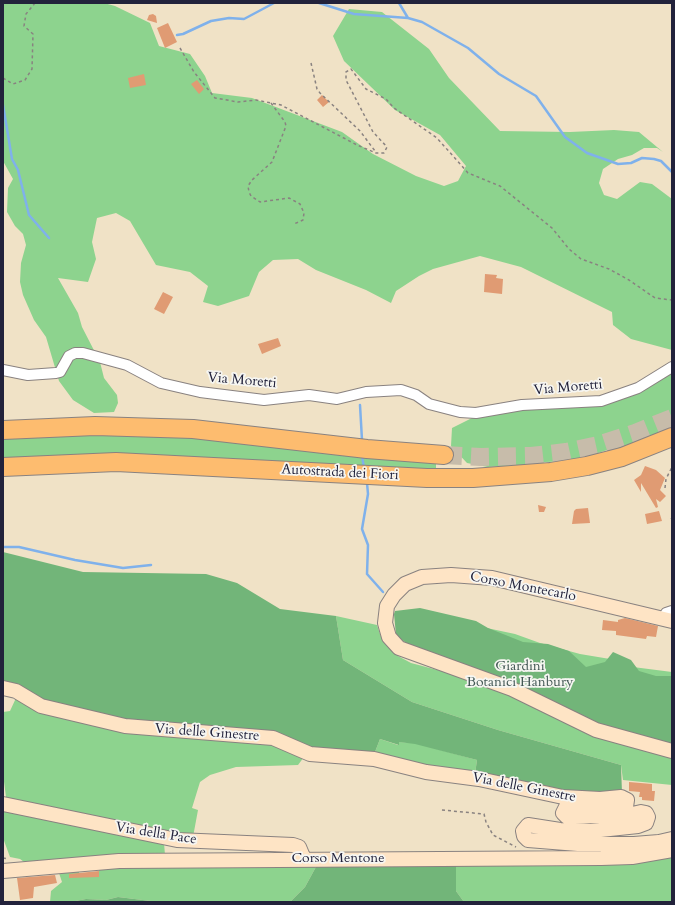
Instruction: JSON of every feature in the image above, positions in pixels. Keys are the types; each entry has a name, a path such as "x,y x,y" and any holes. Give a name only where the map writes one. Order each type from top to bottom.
{"highway":[{"name":"Autostrada dei Fiori","path":"3,430 96,426 193,429 367,449 444,455"},
{"name":"Autostrada dei Fiori","path":"3,467 116,462 427,478 480,478 551,472 587,466 622,456 672,437"}],"street":[{"name":"Via Moretti","path":"3,370 28,376 56,373 60,372 69,356 83,353 127,365 162,383 200,392 264,400 309,395 337,400 366,392 401,390 416,395 429,404 460,412 476,412 522,405 601,401 638,388 672,366"},
{"name":"Corso Montecarlo","path":"669,616 492,578 436,575 413,580 405,584 394,595 387,606 385,623 389,637 399,648 512,689 596,730 672,751"},
{"name":"Via delle Ginestre","path":"3,688 16,691 41,706 125,726 273,738 310,754 374,759 419,770 479,779 563,797 600,799 622,797 627,800 626,807 614,810 566,807 563,812 567,817 628,815 641,812 646,813 648,817 646,823 638,826 591,831 560,830 528,825 523,831 524,836 528,840 578,844 634,844 672,839"},
{"name":"Via della Pace","path":"3,804 177,840 293,845 300,847 304,859"},
{"name":"Corso Mentone","path":"3,871 102,861 616,858 672,850"}],"path":[{"path":"3,78 13,84 25,80 32,69 33,34 24,26 26,14 35,3"},
{"path":"180,48 194,72 215,98 228,102 256,100 281,105 376,153 384,153 387,147 373,132 352,93 345,75 348,70 351,69 366,89 386,99 394,108 442,143 468,173 500,186 543,221 581,259 609,269 629,280 655,298 672,300"},
{"path":"311,63 317,88 320,93 360,131 376,153"},
{"path":"271,103 285,122 286,126 272,162 252,180 248,186 249,192 260,202 289,198 300,204 304,213 303,220 294,224"},
{"path":"665,488 666,479 672,467"},
{"path":"442,810 484,814 486,822 493,835 522,849 526,858"}],"green space":[{"path":"3,3 104,3 115,6 150,23 159,46 190,54 205,76 212,93 252,98 342,132 373,154 416,176 444,186 458,181 466,166 440,135 395,110 344,61 333,36 349,9 382,12 429,49 449,78 500,131 570,132 614,130 639,132 663,152 657,148 644,148 632,155 618,159 603,169 599,183 604,195 617,199 640,182 652,184 672,199 672,350 631,339 613,325 612,312 521,267 480,256 433,269 419,276 396,291 391,303 366,290 316,270 298,259 273,260 259,272 249,296 218,306 203,302 208,286 190,272 156,265 130,221 116,213 97,218 92,242 96,259 88,282 58,278 78,313 82,327 100,362 104,378 117,395 118,403 114,412 94,413 73,400 59,381 46,337 34,320 23,295 20,282 21,263 26,245 23,234 15,226 7,212 8,188 13,179 3,161"},
{"path":"672,367 672,428 622,448 607,450 574,461 545,462 529,467 516,465 488,467 467,463 451,446 452,428 478,415 549,406 571,408 595,405"},
{"path":"98,433 215,439 436,460 436,470 174,456 56,456 3,459 3,438"},
{"path":"3,552 83,572 206,574 237,583 280,609 336,616 343,660 412,702 498,730 621,765 622,793 591,796 475,774 477,760 415,744 399,742 399,745 380,739 375,752 367,756 115,720 42,699 3,683"},
{"name":"Giardini Botanici Hanbury","path":"420,608 476,621 488,628 523,642 548,644 569,651 586,667 605,662 613,652 631,660 639,671 656,676 672,676 672,744 609,728 406,643 396,635 395,611"},
{"path":"336,616 377,625 385,644 398,656 411,663 445,672 482,627 515,634 540,643 580,654 610,659 633,667 672,672 672,746 581,730 638,749 672,758 672,785 623,780 621,765 498,730 412,702 343,660"},
{"path":"16,698 163,733 207,740 250,739 279,744 304,757 298,765 236,767 210,775 200,782 192,808 198,810 193,837 58,811 6,797 3,774 3,712 10,711"},
{"path":"380,739 398,745 399,742 415,743 477,760 475,774 443,770 375,752"},
{"path":"3,810 164,843 165,855 27,864 20,859 10,857 3,838"},
{"path":"672,857 672,902 464,902 456,891 456,865"},
{"path":"317,865 305,887 290,902 159,902 118,897 106,900 86,899 70,902 50,902 51,891 62,882 59,873 79,869 79,877 99,877 99,869 159,866"},
{"path":"317,865 456,865 456,891 464,902 290,902 305,887"},
{"path":"118,897 159,902 70,902 86,899 106,900"}],"building":[{"path":"153,14 156,16 157,23 147,20 149,15"},
{"path":"168,23 177,42 165,48 157,28"},
{"path":"144,74 146,85 130,88 128,78"},
{"path":"197,80 204,89 199,94 191,84"},
{"path":"322,95 329,102 323,107 317,100"},
{"path":"485,274 497,275 496,278 503,279 502,294 484,292"},
{"path":"163,292 173,297 164,314 154,309"},
{"path":"278,338 281,346 262,354 258,344"},
{"path":"645,466 656,470 665,478 660,490 666,496 660,502 656,499 658,507 656,508 641,483 641,492 634,480 641,475"},
{"path":"538,505 546,507 544,512 539,512"},
{"path":"588,508 590,523 572,524 574,511 576,509"},
{"path":"659,511 662,521 647,524 645,514"},
{"path":"625,618 658,626 656,637 647,636 646,639 616,635 616,631 602,630 603,620 618,622 618,620"},
{"path":"629,782 652,784 652,791 655,791 654,801 642,800 642,797 639,797 640,792 629,791"},
{"path":"99,871 99,877 69,878 69,874"},
{"path":"55,875 57,883 34,887 33,898 20,900 17,878"}],"waterway":[{"path":"177,35 183,34 211,21 229,18 244,19 274,3"},
{"path":"319,3 354,14 408,18 422,22 468,48 499,74 536,96 565,137 587,153 618,164 631,163 642,158 654,159 661,161 672,172"},
{"path":"399,3 408,18"},
{"path":"3,105 12,159 18,170 29,215 49,238"},
{"path":"360,405 362,440"},
{"path":"362,456 364,468"},
{"path":"367,483 368,494 362,529 368,545 367,574 383,592"},
{"path":"3,547 19,547 75,560 123,568 151,565"}],"tunnel":[{"path":"444,455 481,457 531,456 566,452 598,445 635,433 672,418"}]}
